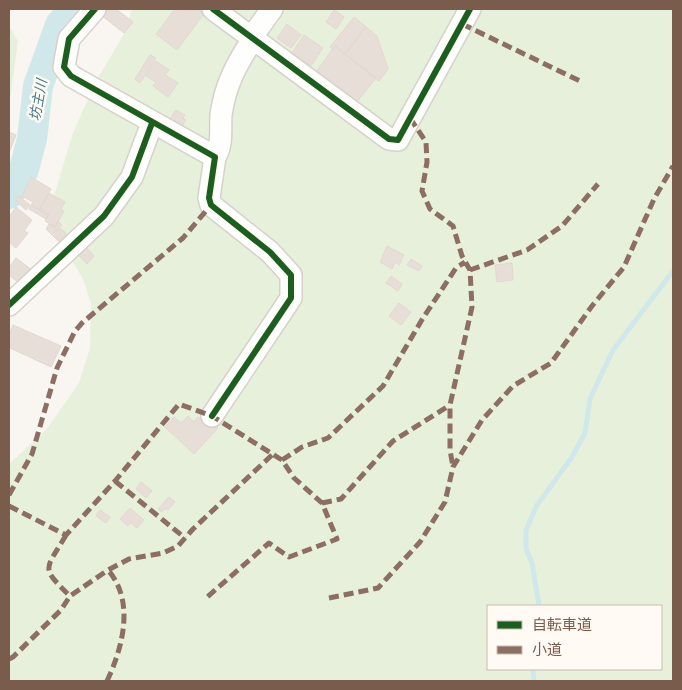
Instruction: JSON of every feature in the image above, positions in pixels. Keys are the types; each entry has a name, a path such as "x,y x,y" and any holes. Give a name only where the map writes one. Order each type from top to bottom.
{"street":[{"path":"95,9 69,39 64,67 71,76 215,157"},
{"path":"214,9 389,139 398,140 470,9"},
{"path":"212,416 291,298 291,275 270,252 211,205 209,198 215,157 220,144 221,115 227,86 236,64 272,9"},
{"path":"9,304 104,216 132,177 152,123"}],"green space":[{"path":"132,9 673,9 673,681 9,681 9,464 46,430 79,383 90,348 91,304 83,279 52,227 50,209 73,133 95,83 124,34"},
{"path":"9,26 18,41 9,107"}],"building":[{"path":"106,9 116,9 133,22 124,33 101,15"},
{"path":"175,9 206,11 177,50 156,34"},
{"path":"334,10 344,17 336,29 326,22"},
{"path":"354,17 366,27 345,54 335,46 333,49 330,47"},
{"path":"287,24 301,35 291,48 277,38"},
{"path":"366,27 377,36 388,69 379,81 345,54"},
{"path":"304,35 323,48 311,66 292,53"},
{"path":"335,46 376,78 356,103 316,72"},
{"path":"150,55 156,58 140,83 135,79"},
{"path":"156,61 169,70 165,75 178,83 168,97 153,86 156,82 146,76"},
{"path":"176,110 185,115 183,118 186,120 182,126 179,124 177,128 168,122"},
{"path":"9,132 16,135 9,153"},
{"path":"31,177 51,189 39,210 31,205 33,202 22,196"},
{"path":"49,193 65,202 61,209 64,211 55,227 45,221 49,215 39,210"},
{"path":"19,196 30,205 26,210 15,200"},
{"path":"31,205 49,215 46,219 29,209"},
{"path":"16,207 32,220 24,231 28,233 16,248 9,242 9,217"},
{"path":"58,221 62,225 52,235 46,229 49,224 55,227"},
{"path":"60,228 69,236 62,244 53,236"},
{"path":"85,246 94,256 87,264 77,254"},
{"path":"387,246 404,255 399,265 395,262 392,269 380,262"},
{"path":"16,258 32,270 21,285 9,275 9,268"},
{"path":"411,259 422,266 419,271 407,265"},
{"path":"512,263 513,280 497,282 495,265"},
{"path":"391,276 402,284 398,291 386,283"},
{"path":"399,303 411,312 401,325 389,316"},
{"path":"13,325 61,346 51,367 10,348 9,335"},
{"path":"188,416 194,422 198,417 218,428 194,454 165,427 174,417 181,423"},
{"path":"141,482 152,491 146,498 136,489"},
{"path":"169,497 175,502 168,510 166,508 162,512 158,509"},
{"path":"130,508 144,520 137,528 131,523 128,526 120,519"},
{"path":"100,510 110,517 106,523 96,516"}],"waterway":[{"name":"坊主川","path":"9,194 24,169 32,139 38,86 60,25 74,9"},
{"path":"539,605 532,563 526,549 526,530 537,505 572,457 585,433 590,399 613,350 673,271"},
{"path":"533,670 534,681"}],"marked path":[{"path":"462,24 580,81"},
{"path":"410,118 426,142 427,162 422,191 430,209 453,226 462,256 470,270 472,307 450,405 450,450 453,467"},
{"path":"329,598 378,588 420,542 445,502 453,467 482,420 513,386 551,363 592,306 624,267 654,199 673,166"},
{"path":"470,270 527,250 562,226 598,184"},
{"path":"9,495 32,454 57,368 75,331 183,238 211,205"},
{"path":"282,460 302,447 328,438 383,386 423,318 456,268 465,262"},
{"path":"9,506 66,535 115,481 179,404 212,416 282,460 294,478 322,503 337,539 289,557 269,543 206,598"},
{"path":"322,503 341,499 393,441 450,405"},
{"path":"9,659 61,610 70,596 108,570 129,559 163,553 178,546 193,529 273,454"},
{"path":"115,481 185,538"},
{"path":"66,535 49,567 53,579 70,596"},
{"path":"107,681 118,654 124,624 121,596 116,582 108,570"}],"cycle path":[{"path":"95,9 69,39 64,67 71,76 215,157 209,198 211,205 270,252 291,275 291,298 212,416"},
{"path":"213,9 389,139 398,140 470,9"},
{"path":"9,305 104,216 132,177 152,123"}]}
